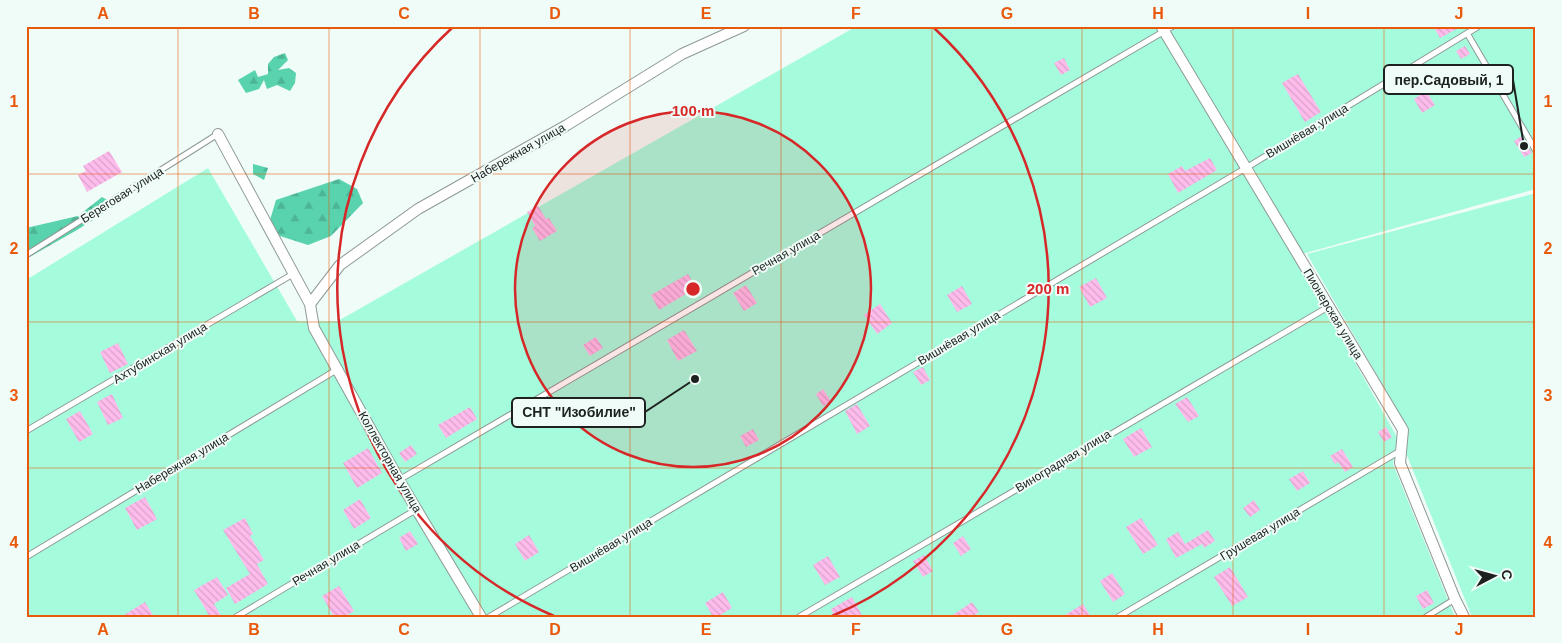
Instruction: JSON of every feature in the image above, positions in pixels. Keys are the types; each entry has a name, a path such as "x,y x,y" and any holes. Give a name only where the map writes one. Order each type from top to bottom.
{"street":[{"name":"Набережная улица","path":"310,304 340,265 418,209 566,125 682,54 744,26"},
{"name":"Пионерская улица","path":"1166,28 1246,168 1403,430 1400,462 1464,617"},
{"name":"Коллекторная улица","path":"218,134 310,304 314,328 399,480 481,617"}],"lane":[{"name":"Вишнёвая улица","path":"489,617 1246,168 1479,26"},
{"name":"Речная улица","path":"399,480 1166,28"},
{"path":"1467,33 1536,151"},
{"name":"Береговая улица","path":"26,255 218,134"},
{"name":"Ахтубинская улица","path":"26,431 293,274"},
{"name":"Виноградная улица","path":"799,617 1328,307"},
{"name":"Набережная улица","path":"26,557 338,369"},
{"name":"Грушевая улица","path":"1118,617 1401,451"},
{"name":"Речная улица","path":"236,617 416,509"},
{"path":"1426,617 1455,599"}],"green space":[{"path":"857,26 1536,26 1536,189 1295,256 1397,437 1393,464 1455,617 26,617 26,280 208,168 297,321 338,321"},
{"path":"285,53 288,60 278,70 289,68 296,73 295,83 290,91 277,85 267,89 264,80 259,89 246,93 238,80 255,70 258,77 268,74 268,64 274,57"},
{"path":"253,164 268,168 264,180 253,174"},
{"path":"339,179 357,189 363,203 331,236 308,245 280,236 270,220 276,200"},
{"path":"1536,193 1536,617 1472,617 1406,453 1408,429 1307,254"},
{"path":"102,197 116,205 26,259 26,228 78,216"}],"building":[{"path":"1440,26 1462,26 1440,38 1435,29"},
{"path":"1465,46 1470,54 1461,59 1456,51"},
{"path":"1064,58 1070,70 1061,75 1054,63"},
{"path":"1298,74 1321,112 1305,122 1282,83"},
{"path":"1426,91 1435,105 1422,113 1414,99"},
{"path":"1522,136 1532,153 1524,157 1514,141"},
{"path":"109,151 122,172 87,192 78,175 86,171 83,166"},
{"path":"1210,158 1217,170 1178,193 1168,174 1182,166 1185,171"},
{"path":"538,206 557,231 540,241 532,228 535,226 527,212"},
{"path":"688,274 696,288 659,310 651,295"},
{"path":"1096,278 1107,298 1090,307 1079,287"},
{"path":"746,285 757,303 744,311 733,293"},
{"path":"962,286 972,304 957,312 947,295"},
{"path":"880,304 892,323 877,334 864,315"},
{"path":"684,330 697,351 678,361 667,340"},
{"path":"596,337 603,348 590,356 583,345"},
{"path":"118,343 128,364 110,373 100,352"},
{"path":"923,367 930,380 921,385 913,372"},
{"path":"823,389 831,401 823,406 816,394"},
{"path":"112,394 123,418 108,425 97,402"},
{"path":"1187,397 1199,416 1188,422 1175,404"},
{"path":"857,404 870,426 857,434 845,411"},
{"path":"470,407 477,419 446,438 438,425"},
{"path":"80,411 93,434 79,442 66,419"},
{"path":"1386,427 1392,437 1384,442 1378,432"},
{"path":"1141,428 1152,447 1134,457 1123,439"},
{"path":"753,429 759,440 746,447 740,436"},
{"path":"411,445 417,454 405,462 399,453"},
{"path":"368,448 382,473 357,488 343,463"},
{"path":"1342,449 1353,467 1345,472 1338,462 1335,464 1330,456"},
{"path":"1303,471 1310,483 1297,491 1289,479"},
{"path":"145,497 157,519 137,530 125,508"},
{"path":"360,499 371,518 354,529 343,510"},
{"path":"1254,500 1260,510 1250,517 1243,508"},
{"path":"245,518 253,534 250,536 264,560 257,564 268,584 235,604 226,588 250,574 223,530"},
{"path":"1141,518 1158,545 1143,554 1126,527"},
{"path":"1208,530 1215,541 1204,548 1202,544 1176,558 1166,539 1178,532 1185,544"},
{"path":"410,531 418,544 406,551 399,538"},
{"path":"529,535 539,552 525,561 515,544"},
{"path":"963,536 971,549 961,556 953,543"},
{"path":"924,555 933,571 923,577 913,561"},
{"path":"828,556 840,577 825,585 813,565"},
{"path":"1230,567 1248,597 1232,606 1214,577"},
{"path":"1112,573 1125,594 1113,602 1100,581"},
{"path":"217,577 228,595 214,604 222,617 210,617 194,590"},
{"path":"339,586 354,611 344,617 334,617 322,596"},
{"path":"1427,590 1434,603 1423,609 1416,596"},
{"path":"723,592 732,608 717,617 713,617 705,603"},
{"path":"852,597 863,617 835,617 831,609"},
{"path":"145,602 154,617 121,617"},
{"path":"972,602 979,612 972,617 950,617"},
{"path":"1083,604 1091,617 1062,617"}],"place":[{"name":"пер.Садовый, 1","path":"1524,146"},
{"name":"СНТ \"Изобилие\"","path":"695,379"}]}
